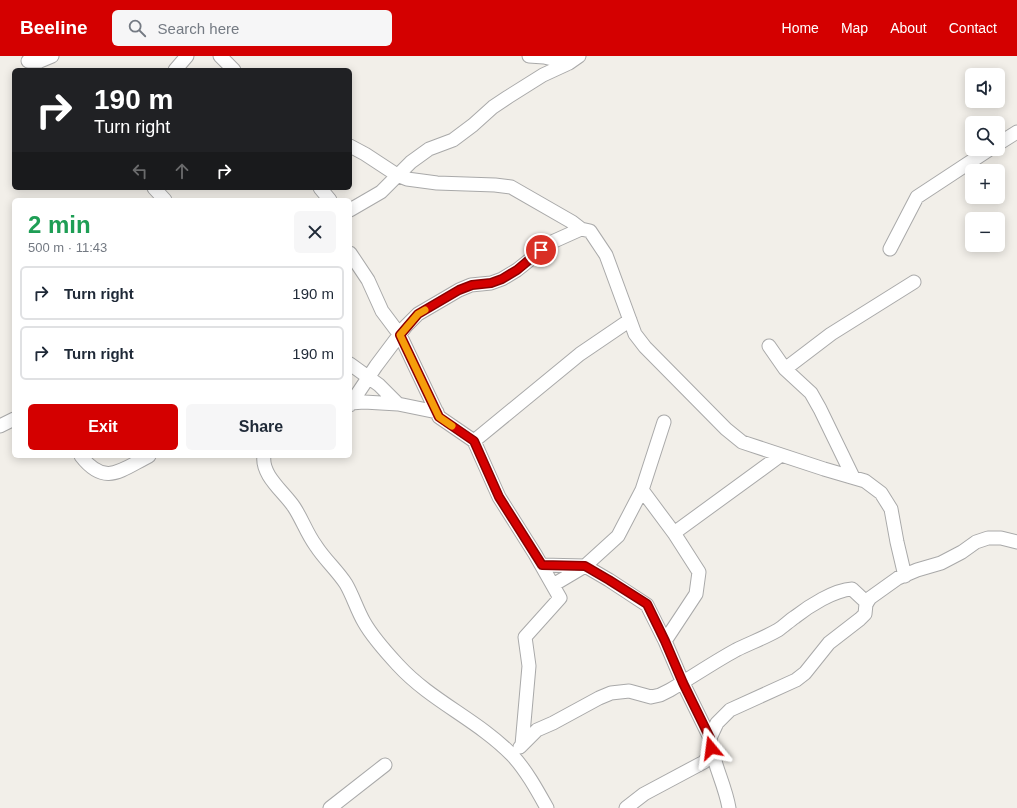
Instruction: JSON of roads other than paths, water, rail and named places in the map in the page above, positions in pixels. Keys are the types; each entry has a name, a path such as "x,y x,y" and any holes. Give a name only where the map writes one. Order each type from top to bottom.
{"street":[{"path":"29,62 40,61 52,56"},
{"path":"177,68 187,56"},
{"path":"220,56 232,68"},
{"path":"529,56 574,59"},
{"path":"352,209 381,192 411,162 429,150 453,140 493,107 543,74 574,59"},
{"path":"1005,140 1017,132"},
{"path":"352,147 397,176 407,179 424,182 511,187 572,222 581,229 590,231 606,255 635,334 645,347 726,429 742,442 865,481 881,493 891,509 904,576"},
{"path":"890,249 917,198 980,156"},
{"path":"156,190 162,198"},
{"path":"322,190 328,198"},
{"path":"352,402 400,335 418,314 459,290 472,285 491,283 502,279 517,270 552,242 581,229"},
{"path":"352,256 368,280 382,310 400,335 439,417 474,441 499,497 542,565 560,598 525,637 529,666 522,745"},
{"path":"785,369 832,334 914,282"},
{"path":"474,441 580,354 630,320"},
{"path":"769,346 785,369 811,393 853,477"},
{"path":"352,366 379,385 398,404"},
{"path":"352,404 364,402 398,404 437,412"},
{"path":"0,426 12,420"},
{"path":"553,585 585,566 618,536 642,490 664,422"},
{"path":"674,533 781,455"},
{"path":"84,458 95,470 106,474 116,472 145,458"},
{"path":"262,458 266,471 294,507 317,548 344,582 364,622 377,641 399,666 418,684 493,739 512,756 547,808"},
{"path":"642,490 674,533 699,572 696,594 665,641"},
{"path":"626,808 644,794 710,754 717,723 730,710 796,680 805,673 829,643 860,620 865,614 867,603 870,598 898,578 917,570 941,563 962,552 976,542 988,538 1001,538 1017,542"},
{"path":"542,565 585,566 647,604 683,683 724,786 729,808"},
{"path":"512,756 537,730 599,698 611,692 629,691 651,697 660,695 683,683 735,651 779,629 795,616 817,602 846,589 852,589 867,603"},
{"path":"330,808 385,765"}]}
